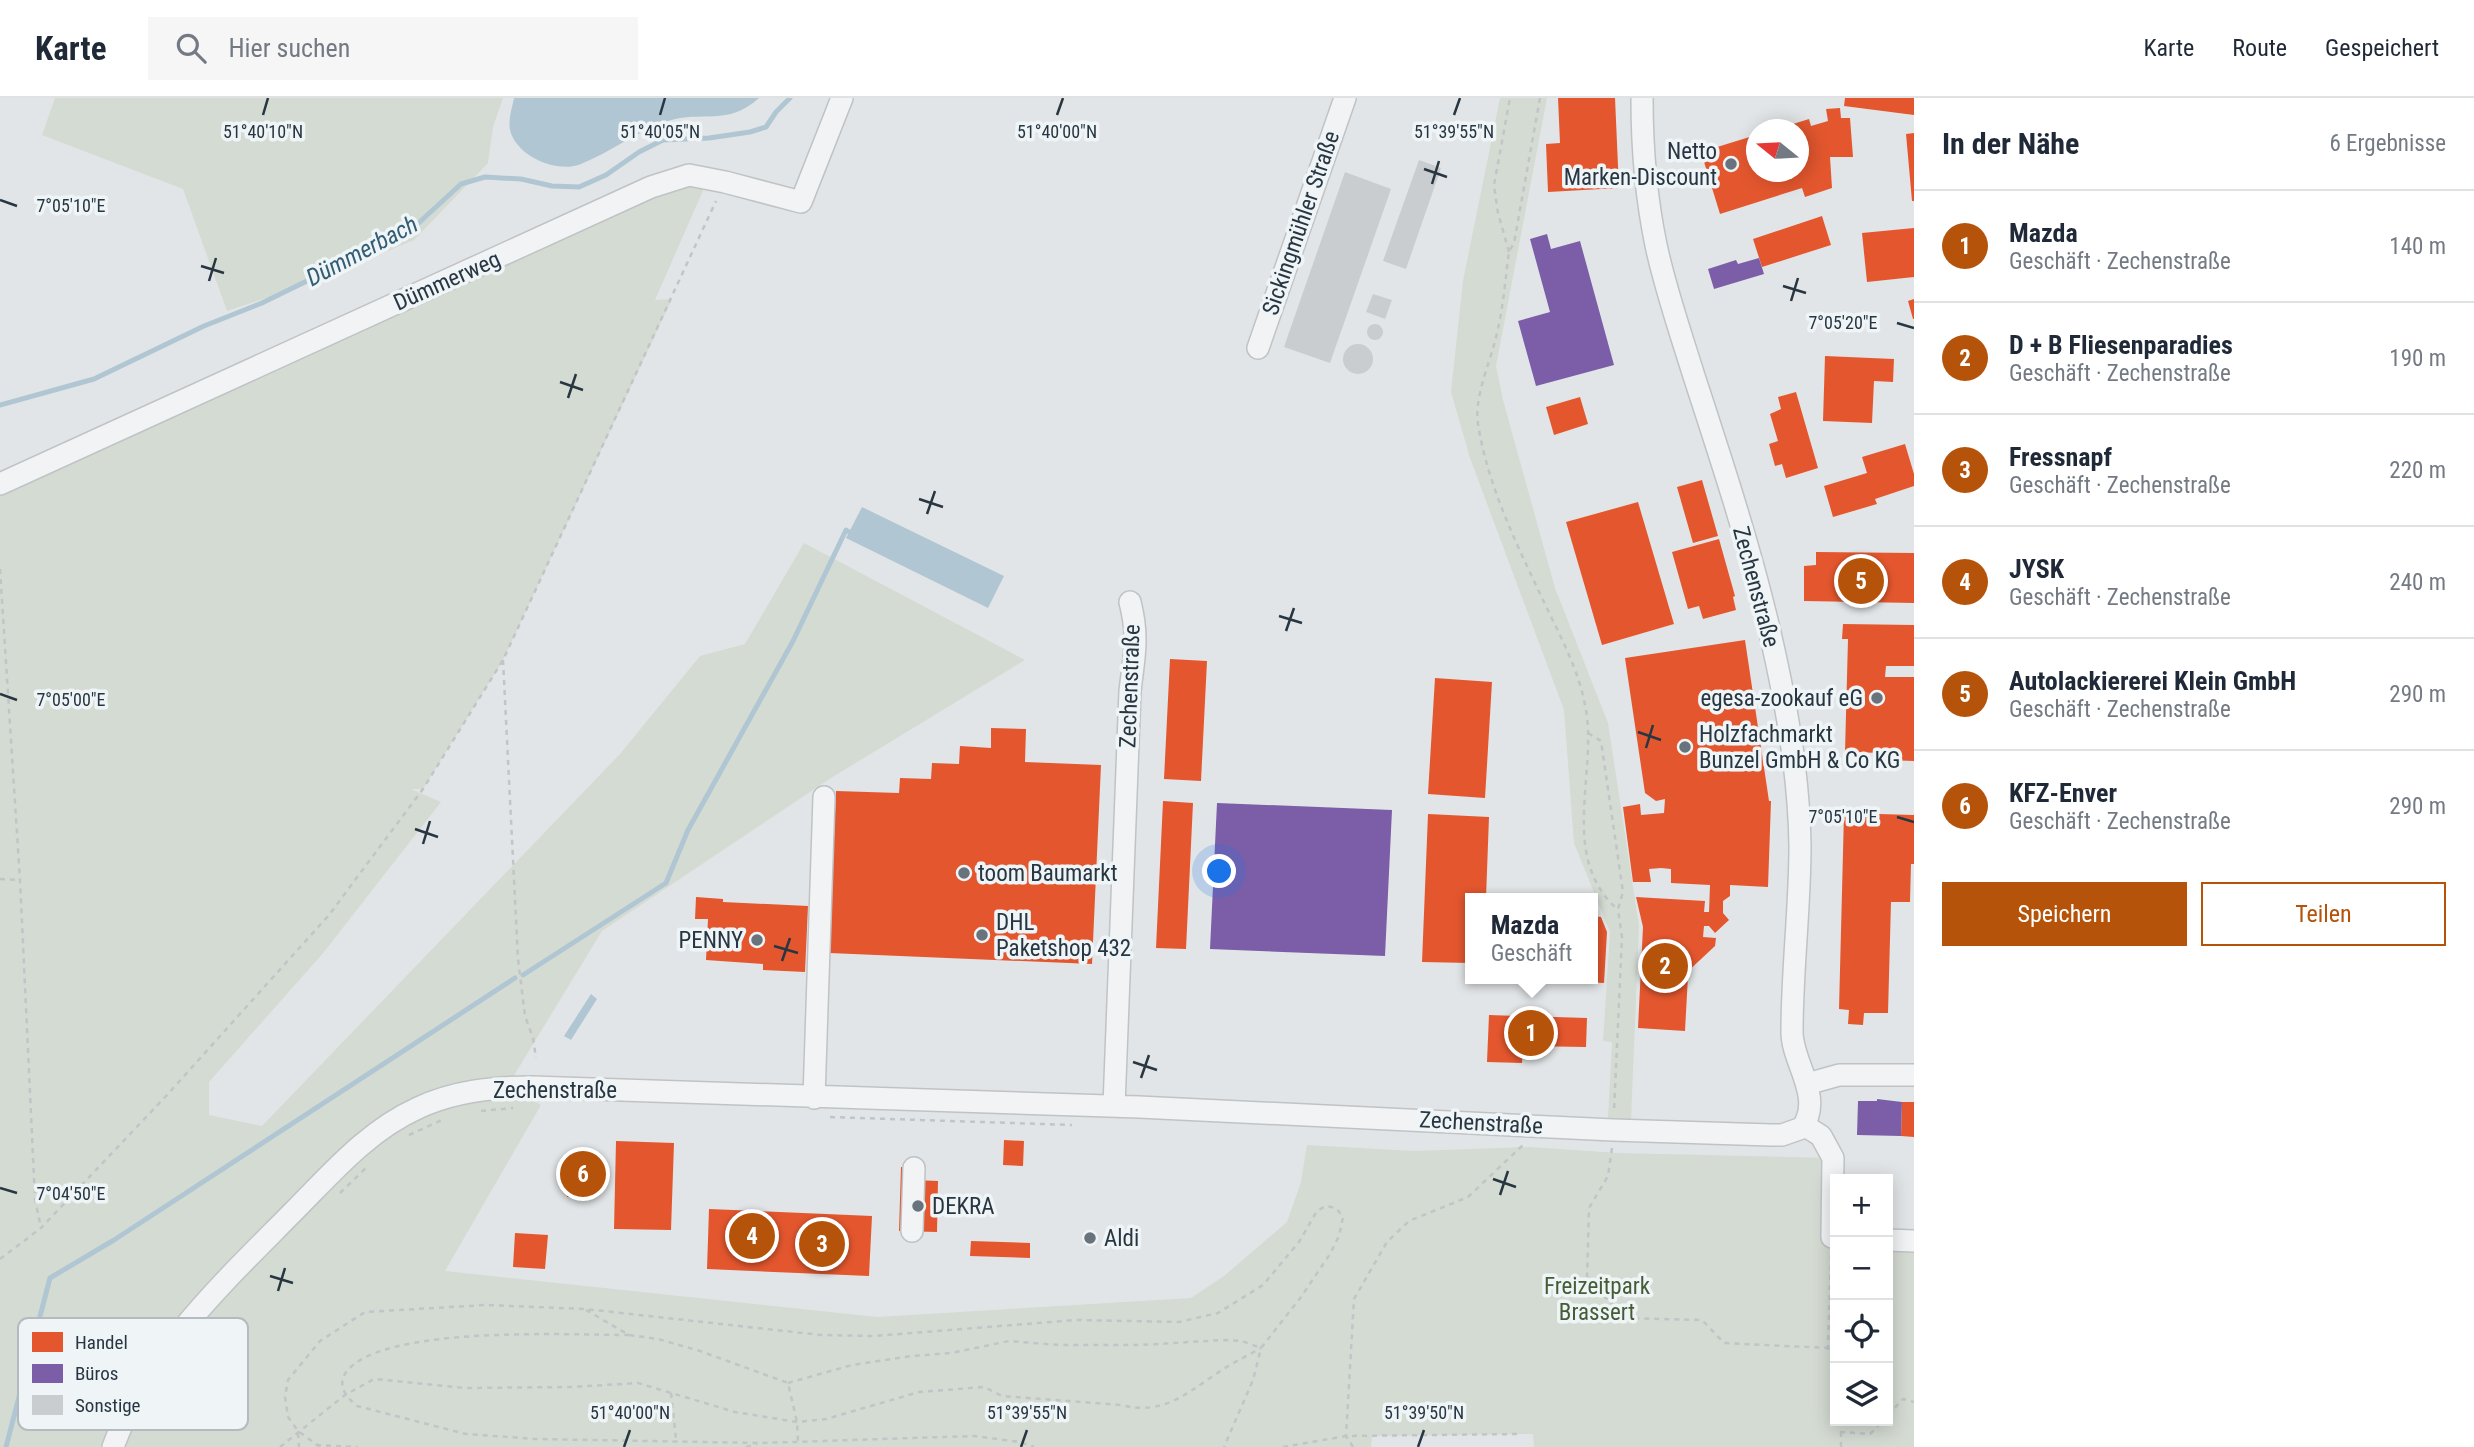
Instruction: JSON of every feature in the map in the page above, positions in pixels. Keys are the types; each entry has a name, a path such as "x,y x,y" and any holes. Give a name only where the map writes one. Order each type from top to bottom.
{"street":[{"name":"Dümmerweg","path":"0,484 651,187 689,175 801,202 842,98"},
{"name":"Sickingmühler Straße","path":"1258,348 1345,98"},
{"name":"Zechenstraße","path":"191,1318 356,1149 385,1127 418,1108 458,1094 506,1087 818,1107 1114,1107 1612,1139 1771,1135 1798,1131 1804,1125 1808,1109 1807,1084 1792,1037 1800,845 1789,726 1766,616 1743,533 1678,328 1657,248 1644,163 1642,98"},
{"name":"Zechenstraße","path":"1114,1107 1130,691 1136,638 1130,602"},
{"path":"818,1107 824,797"},
{"path":"1807,1084 1839,1075 1914,1075"},
{"path":"1804,1125 1821,1136 1833,1158 1833,1174"},
{"path":"912,1231 914,1168"},
{"path":"1893,1240 1914,1241"},
{"name":"Zechenstraße","path":"113,1447 120,1430"}],"path":[{"path":"1510,98 1494,185 1508,252 1496,339 1483,381 1478,421 1499,502 1570,655 1579,681 1586,707 1588,733 1585,846 1605,897 1618,909"},
{"path":"1508,252 1514,243 1540,98"},
{"path":"0,1259 41,1227 167,1095 329,915 423,789 503,660 725,182"},
{"path":"0,569 20,880 35,1199 41,1227"},
{"path":"503,660 518,959 525,1016 533,1038 536,1058"},
{"path":"1588,733 1601,741 1623,892 1618,909 1622,937 1612,1139 1608,1176 1589,1208 1587,1278 1625,1318 1702,1320 1724,1343 1828,1348"},
{"path":"0,879 20,880"},
{"path":"818,1107 1074,1125"},
{"path":"472,1111 513,1108"},
{"path":"403,1138 448,1118"},
{"path":"1353,1447 1346,1436 1354,1299 1387,1242 1409,1221 1468,1197 1525,1143"},
{"path":"331,1201 372,1163"},
{"path":"280,1447 298,1431 345,1395 374,1379 466,1388 638,1383 735,1412 797,1422 826,1419 919,1392 984,1387 1002,1396 1121,1405 1140,1410 1170,1403 1187,1395 1223,1369 1261,1348 1330,1254 1339,1236 1343,1217 1336,1208 1326,1206 1317,1211 1299,1242 1263,1285 1218,1313 1179,1322 1076,1320 874,1336 821,1335 585,1310 485,1306 365,1312 320,1341 288,1380 285,1397 288,1417 298,1431 318,1446 358,1447"},
{"path":"1830,1300 1828,1348 1834,1363"},
{"path":"585,1310 629,1335"},
{"path":"1034,1447 1020,1442 974,1436 761,1443 536,1439 466,1434 357,1406 345,1395 342,1387 344,1374 357,1361 402,1345 519,1333 629,1335 658,1339 788,1382 852,1365 951,1353 1009,1342 1141,1345 1223,1340 1242,1341 1261,1348"},
{"path":"1224,1447 1253,1380 1261,1348"},
{"path":"788,1382 797,1422 798,1442"},
{"path":"671,1394 676,1440"},
{"path":"1893,1410 1903,1399 1914,1402"},
{"path":"1841,1426 1841,1447"},
{"path":"1841,1432 1870,1434 1878,1426"},
{"path":"298,1431 299,1447"},
{"path":"1283,1447 1346,1436 1519,1434"},
{"path":"746,1447 761,1443"}],"green space":[{"path":"55,98 503,98 493,127 488,163 414,240 300,287 227,311 183,189 42,135"},
{"path":"1500,98 1547,98 1496,366 1555,588 1608,723 1639,926 1631,1120 1608,1118 1612,1042 1603,1041 1610,932 1598,902 1598,893 1594,893 1574,843 1564,710 1470,458 1451,392 1463,281"},
{"name":"Freizeitpark Brassert","path":"683,184 705,186 655,300 672,299 503,660 423,789 411,789 441,802 324,952 209,1082 209,1115 262,1126 620,754 700,656 745,644 804,543 1025,660 831,778 602,931 507,1087 541,1105 445,1271 877,1317 1191,1298 1224,1276 1287,1222 1301,1182 1307,1145 1414,1151 1529,1147 1618,1153 1833,1158 1833,1174 1830,1174 1830,1426 1893,1426 1893,1240 1914,1241 1914,1447 1534,1447 1533,1434 1372,1436 1371,1447 0,1447 0,491"}],"water":[{"path":"514,98 759,98 747,107 725,115 668,121 581,164 561,167 539,160 520,148 510,130"},
{"path":"862,507 1004,576 988,608 846,538"},
{"path":"591,994 597,999 571,1040 564,1036"}],"building: Handel":[{"path":"1558,98 1615,98 1619,188 1548,192 1546,144 1560,143"},
{"path":"1845,98 1914,98 1914,115 1844,106"},
{"name":"Netto Marken-Discount","path":"1840,108 1841,118 1850,118 1853,157 1830,157 1832,188 1805,197 1802,188 1720,214 1701,152 1746,138 1746,182 1809,182 1809,119 1811,126 1828,121 1826,109"},
{"path":"1914,133 1914,201 1912,201 1906,134"},
{"path":"1822,216 1831,245 1762,267 1753,239"},
{"path":"1914,228 1914,277 1867,282 1862,233"},
{"path":"1914,299 1914,319 1913,319 1908,301"},
{"path":"1825,356 1894,359 1893,382 1874,381 1872,423 1823,421"},
{"path":"1796,392 1818,468 1786,478 1782,464 1775,466 1769,444 1778,441 1770,414 1781,409 1778,397"},
{"path":"1580,397 1588,424 1554,435 1546,407"},
{"path":"1905,444 1914,474 1914,486 1875,499 1877,504 1833,517 1824,486 1867,473 1862,457"},
{"path":"1702,480 1718,536 1693,543 1677,487"},
{"path":"1638,502 1674,624 1602,645 1566,522"},
{"path":"1719,539 1735,596 1736,610 1703,619 1699,606 1688,609 1672,552"},
{"path":"1816,552 1914,553 1914,603 1804,601 1804,566 1816,565"},
{"path":"1843,624 1914,625 1914,666 1886,666 1885,677 1914,677 1914,761 1884,760 1884,753 1845,752 1848,639 1842,639"},
{"path":"1745,640 1771,801 1768,887 1730,885 1730,896 1723,901 1723,913 1729,920 1715,933 1709,926 1704,926 1703,937 1716,938 1715,946 1685,974 1678,973 1677,976 1688,976 1685,1031 1638,1028 1643,927 1636,897 1705,901 1704,912 1709,912 1710,885 1671,883 1671,869 1661,868 1649,869 1651,882 1633,882 1623,807 1640,804 1641,815 1664,813 1665,799 1656,801 1645,793 1625,658"},
{"path":"1170,659 1207,661 1201,781 1164,779"},
{"path":"1435,678 1492,682 1485,798 1428,794"},
{"name":"toom Baumarkt","path":"991,728 1026,729 1025,762 1101,765 1092,964 829,953 836,791 899,793 900,778 931,779 932,763 959,764 960,746 991,748"},
{"path":"1163,801 1193,803 1186,949 1156,948"},
{"path":"1844,813 1914,815 1914,864 1911,864 1910,902 1891,902 1888,1013 1864,1013 1863,1025 1848,1024 1849,1010 1839,1009"},
{"path":"1428,814 1489,817 1486,893 1465,893 1465,963 1422,962"},
{"name":"PENNY","path":"696,897 723,899 723,902 808,906 805,972 763,970 763,964 706,960 708,919 695,919"},
{"path":"1598,917 1601,917 1607,932 1604,983 1598,983"},
{"path":"1489,1015 1587,1018 1586,1047 1523,1046 1522,1063 1487,1062"},
{"path":"1902,1102 1914,1102 1914,1137 1901,1136"},
{"path":"1004,1140 1024,1141 1023,1166 1003,1165"},
{"path":"616,1141 674,1143 671,1230 614,1229"},
{"path":"568,1157 598,1158 597,1197 567,1197"},
{"name":"DEKRA","path":"901,1167 915,1168 914,1180 938,1181 937,1232 899,1231"},
{"path":"709,1209 872,1216 869,1276 707,1269"},
{"path":"515,1233 548,1235 545,1269 513,1267"},
{"path":"971,1241 1030,1243 1030,1258 970,1256"}],"building: Büros":[{"path":"1547,234 1551,249 1580,241 1614,365 1536,386 1518,321 1550,312 1530,239"},
{"path":"1759,258 1764,274 1714,289 1708,269 1736,260 1738,264"},
{"path":"1217,803 1392,810 1385,956 1210,949"},
{"path":"1877,1099 1902,1102 1901,1136 1857,1135 1858,1101"}],"building: Sonstige":[{"path":"1419,160 1441,168 1406,269 1383,261"},
{"path":"1345,172 1391,189 1330,363 1284,347"},
{"path":"1373,294 1392,300 1385,319 1366,312"},
{"path":"1372,324 1378,324 1383,332 1381,338 1372,340 1367,335 1367,329"},
{"path":"1358,344 1368,349 1373,359 1368,369 1358,374 1348,369 1343,359 1348,349"}],"waterway":[{"name":"Dümmerbach","path":"0,405 94,379 204,326 262,303 411,230 461,184 485,177 579,187 606,175 639,152 663,140 709,138 766,127 790,98"},
{"path":"523,975 666,883 688,830 793,641 846,530 849,532"},
{"path":"40,1318 50,1278 114,1240 515,978"},
{"path":"6,1447 18,1401"}],"place":[{"name":"Netto Marken-Discount","path":"1731,164"},
{"name":"Autolackiererei Klein GmbH","path":"1861,581"},
{"name":"egesa-zookauf eG","path":"1877,698"},
{"name":"Holzfachmarkt Bunzel GmbH & Co KG","path":"1685,747"},
{"name":"toom Baumarkt","path":"964,873"},
{"name":"DHL Paketshop 432","path":"982,935"},
{"name":"PENNY","path":"757,940"},
{"name":"D + B Fliesenparadies","path":"1665,966"},
{"name":"Mazda","path":"1531,1033"},
{"name":"KFZ-Enver","path":"583,1174"},
{"name":"DEKRA","path":"918,1206"},
{"name":"JYSK","path":"752,1236"},
{"name":"Aldi","path":"1090,1238"},
{"name":"Fressnapf","path":"822,1244"}]}
